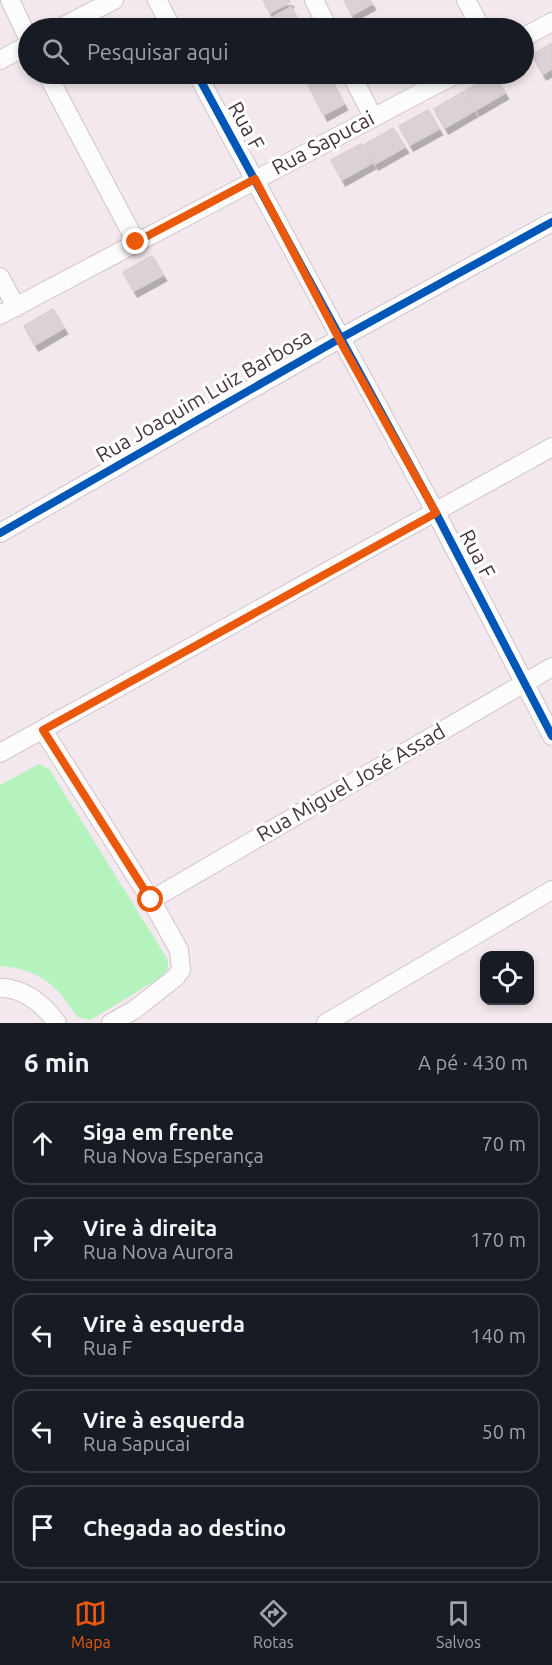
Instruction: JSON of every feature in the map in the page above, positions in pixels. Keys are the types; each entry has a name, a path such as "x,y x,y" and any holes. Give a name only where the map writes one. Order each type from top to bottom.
{"street":[{"path":"10,0 19,18"},
{"path":"79,18 114,0"},
{"path":"157,0 167,18"},
{"path":"314,0 323,18"},
{"path":"466,0 476,18"},
{"path":"534,32 552,22"},
{"path":"0,60 18,50"},
{"path":"52,84 136,242"},
{"name":"Rua F","path":"203,84 339,339 436,513 552,736"},
{"path":"356,84 373,117"},
{"name":"Rua Sapucai","path":"8,311 437,84"},
{"name":"Rua Joaquim Luiz Barbosa","path":"0,532 339,339 552,222"},
{"path":"0,277 8,311"},
{"path":"0,753 552,447"},
{"name":"Rua Miguel José Assad","path":"151,900 552,667"},
{"path":"43,730 151,900 179,950 181,970 176,977 134,1010 111,1023"},
{"path":"326,1023 552,890"},
{"path":"0,988 10,988 32,997 57,1023"}],"shaded area":[{"path":"39,764 49,769 168,960 168,969 161,977 90,1020 78,1017 60,993 45,980 23,970 0,966 0,785"}],"building":[{"path":"263,0 289,0 290,2 270,13"},
{"path":"344,0 370,0 372,4 352,15"},
{"path":"291,7 297,18 271,18"},
{"path":"552,43 552,69 543,74 534,58 534,54"},
{"path":"333,84 344,104 324,115 308,85"},
{"path":"477,84 500,84 505,93 476,110 465,91"},
{"path":"463,92 474,111 445,128 434,109"},
{"path":"428,110 439,129 410,145 399,126"},
{"path":"393,128 405,147 375,164 364,145"},
{"path":"361,144 372,163 342,180 331,160"},
{"path":"152,256 163,275 134,291 123,272"},
{"path":"53,309 64,328 35,345 24,326"}],"cycle path":[{"path":"202,84 436,513 552,736"},
{"path":"0,533 339,339 552,222"}],"route":[{"path":"136,242 255,179 339,339 436,513 43,730 151,900"}]}
